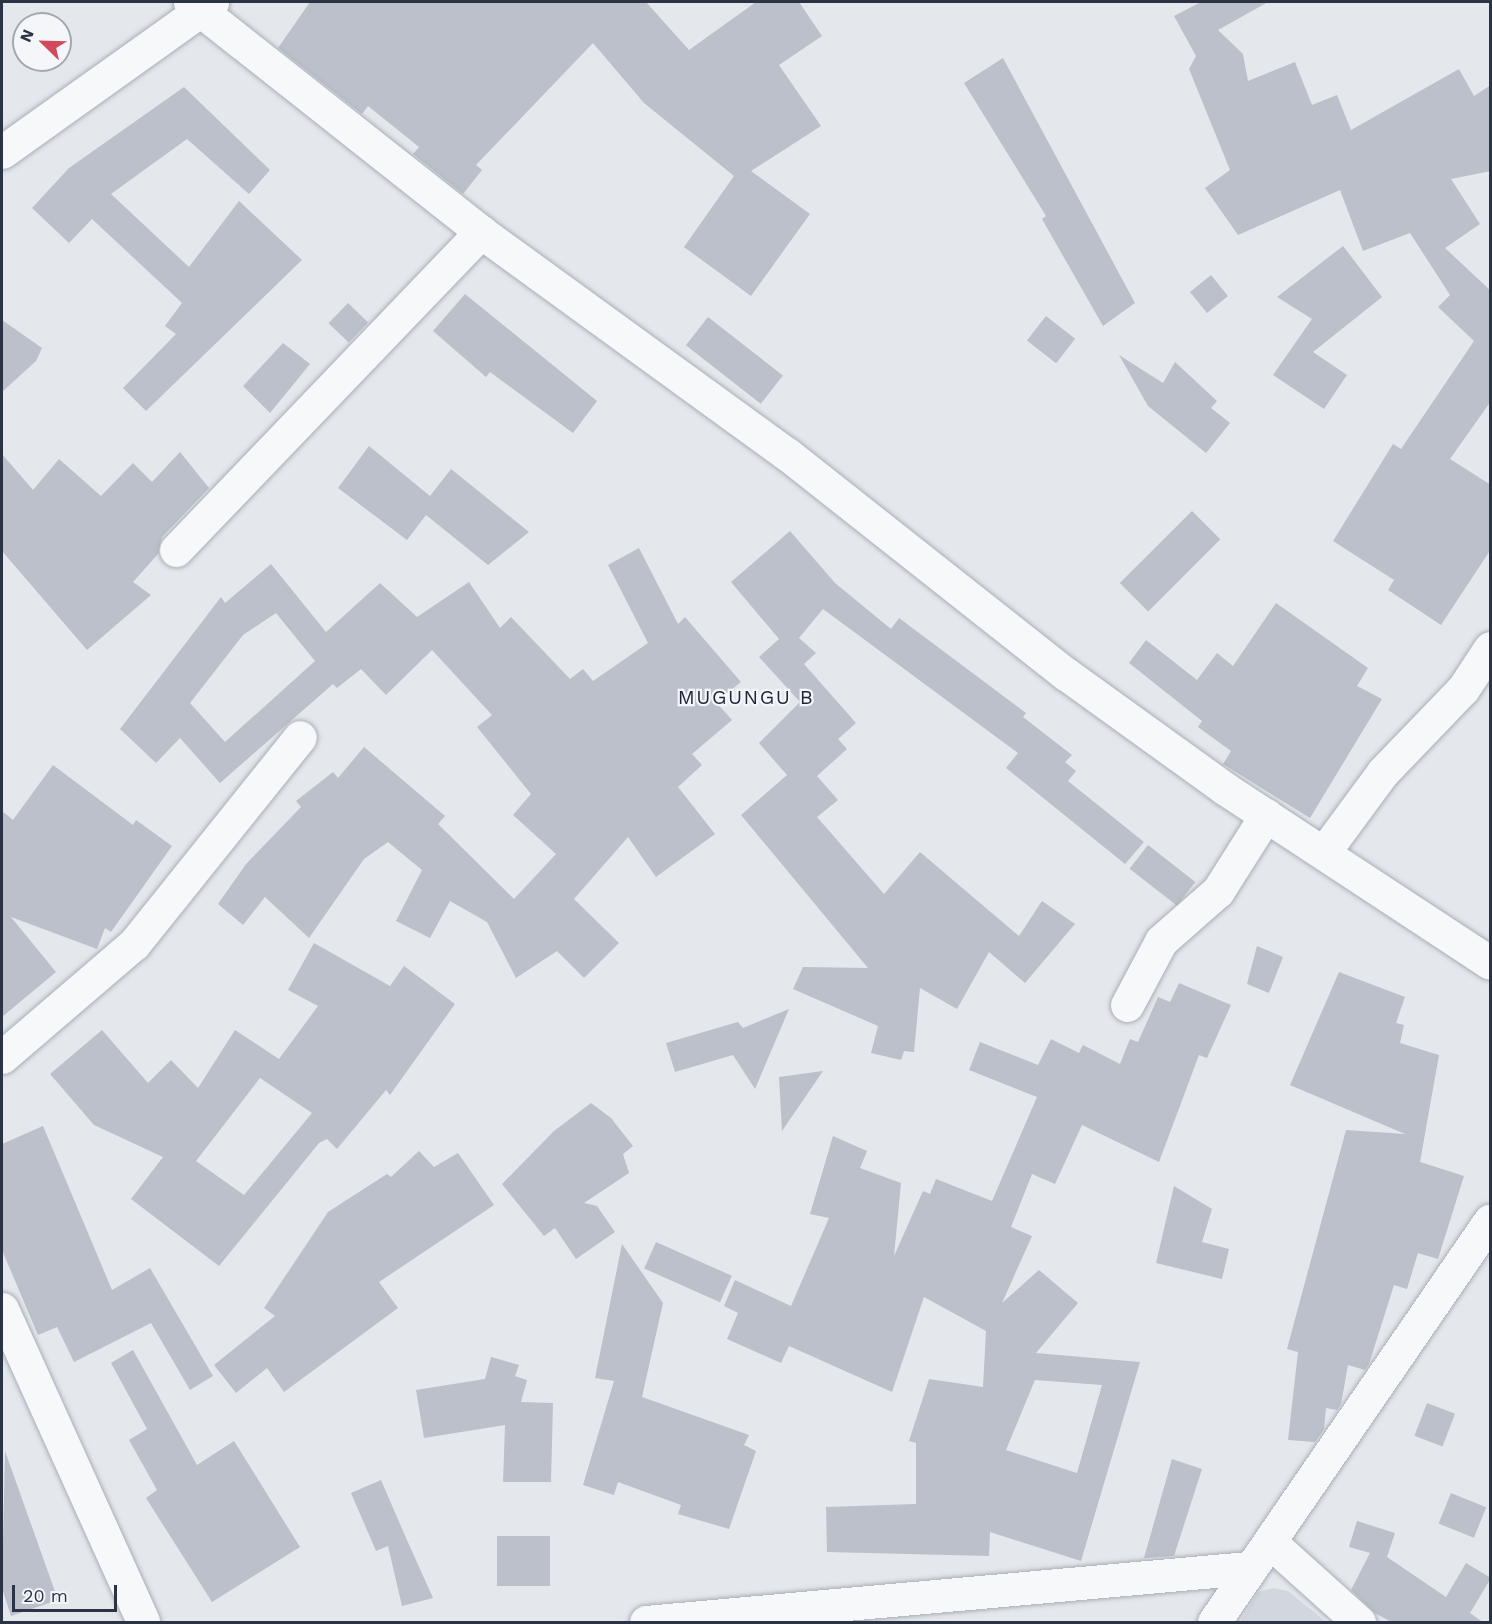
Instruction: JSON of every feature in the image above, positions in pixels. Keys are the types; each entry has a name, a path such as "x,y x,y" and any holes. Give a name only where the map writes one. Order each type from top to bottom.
{"street":[{"path":"2,152 201,4 481,232 787,454 1066,674 1266,815 1491,963"},
{"path":"176,550 481,232"},
{"path":"1324,852 1383,771 1463,689 1491,648"},
{"path":"2,1057 134,944 300,737"},
{"path":"1127,1005 1161,941 1218,891 1266,815"},
{"path":"1214,1623 1247,1568 1270,1542 1491,1221"},
{"path":"2,1309 143,1623"},
{"path":"1270,1542 1359,1623"},
{"path":"646,1623 1247,1568"}],"shaded area":[{"path":"1273,1588 1288,1591 1326,1622 1240,1622 1258,1592"}],"building":[{"path":"310,2 646,2 689,50 756,2 799,2 822,36 779,65 821,126 751,171 810,214 751,296 684,247 734,176 644,103 593,43 476,165 482,170 463,194 413,154 419,147 368,106 362,114 278,48"},
{"path":"1201,2 1268,2 1218,30 1243,54 1248,81 1295,62 1312,105 1337,95 1351,130 1459,69 1474,96 1491,85 1491,171 1451,179 1480,224 1445,248 1491,291 1491,401 1450,459 1491,485 1491,549 1441,625 1388,590 1394,580 1333,541 1393,444 1401,449 1474,341 1438,307 1450,295 1410,233 1363,251 1340,190 1238,235 1205,188 1230,170 1189,69 1196,56 1174,16"},
{"path":"1003,58 1135,303 1103,326 1042,219 1046,216 964,83"},
{"path":"184,87 270,170 249,194 187,139 111,194 189,267 239,201 302,260 146,411 123,388 176,334 165,326 182,303 92,219 69,243 32,208 69,168"},
{"path":"1343,246 1382,297 1313,352 1347,375 1324,409 1273,375 1312,319 1277,297"},
{"path":"1211,275 1228,296 1207,313 1190,292"},
{"path":"465,294 597,401 573,433 490,372 486,377 433,331"},
{"path":"348,303 368,322 349,343 329,323"},
{"path":"1046,316 1075,339 1056,363 1027,340"},
{"path":"708,317 783,375 761,404 686,345"},
{"path":"2,320 42,348 36,361 2,392"},
{"path":"283,343 310,364 270,413 243,386"},
{"path":"1119,355 1163,383 1175,362 1217,401 1211,408 1230,423 1206,453 1148,406"},
{"path":"369,446 430,496 451,469 529,532 488,565 426,515 407,540 338,488"},
{"path":"180,452 209,488 162,537 158,554 133,582 151,595 87,650 2,551 2,454 33,490 59,459 101,496 133,463 152,482"},
{"path":"1192,511 1220,539 1148,611 1120,583"},
{"path":"790,531 835,583 891,629 899,618 1026,713 1023,717 1072,755 1065,762 1076,771 1068,781 1144,842 1125,864 1006,768 1018,753 823,609 799,638 816,653 804,664 856,723 838,739 847,749 817,776 838,800 817,817 884,894 920,852 1019,936 1042,901 1075,924 1025,983 989,952 957,1009 920,988 914,1052 904,1051 901,1060 871,1053 878,1026 793,989 803,967 868,968 741,815 787,775 759,743 800,702 759,657 779,639 731,582"},
{"path":"639,548 678,624 685,617 741,682 716,702 732,720 692,754 702,765 678,787 715,834 656,877 628,837 574,899 619,943 584,978 557,951 516,978 487,922 450,901 430,938 396,921 422,870 388,842 364,859 309,938 265,897 243,925 218,904 246,864 301,807 296,801 333,772 338,778 364,747 445,816 438,824 514,899 556,854 513,815 531,794 477,727 492,715 432,650 386,695 361,669 337,688 333,684 220,783 180,738 156,763 120,729 221,597 225,603 271,564 326,632 380,583 417,617 469,582 500,628 511,617 570,679 583,669 593,681 648,643 608,565","holes":["276,613 315,661 225,742 190,703 243,635"]},
{"path":"1276,603 1368,668 1357,686 1382,699 1310,818 1223,764 1231,751 1198,727 1202,721 1129,663 1146,640 1197,680 1217,653 1233,666"},
{"path":"53,765 133,825 136,820 172,846 111,932 105,928 97,949 11,917 56,972 2,1017 2,811 13,820"},
{"path":"1148,845 1195,882 1177,906 1130,869"},
{"path":"314,943 390,986 404,966 455,1004 390,1095 386,1090 337,1149 327,1139 319,1143 219,1266 131,1199 163,1157 94,1125 50,1074 102,1030 148,1083 171,1060 198,1088 235,1030 279,1059 318,1006 288,990","holes":["260,1078 312,1113 244,1195 196,1161"]},
{"path":"1257,946 1283,957 1269,993 1247,984"},
{"path":"1339,972 1405,997 1396,1023 1404,1025 1400,1043 1439,1055 1420,1162 1464,1176 1438,1259 1418,1253 1407,1289 1394,1285 1369,1364 1365,1370 1348,1365 1341,1404 1337,1410 1326,1408 1324,1429 1315,1442 1288,1440 1298,1352 1287,1349 1346,1130 1405,1134 1290,1085"},
{"path":"1179,983 1231,1005 1207,1058 1199,1055 1159,1162 1082,1125 1055,1184 1032,1174 1011,1227 1032,1236 1002,1303 1039,1270 1078,1303 1036,1353 1140,1362 1081,1561 990,1532 989,1556 827,1552 826,1507 916,1504 916,1443 909,1441 929,1379 983,1387 986,1331 924,1297 892,1392 789,1346 781,1363 727,1339 738,1313 724,1306 735,1280 791,1306 829,1218 810,1214 833,1136 867,1151 860,1168 901,1183 894,1256 923,1191 930,1194 936,1179 992,1201 1037,1097 969,1070 980,1042 1038,1065 1051,1039 1079,1053 1083,1045 1120,1064 1130,1039 1138,1042 1158,997 1170,1002","holes":["1035,1380 1102,1385 1077,1473 1006,1450"]},
{"path":"789,1009 755,1089 733,1055 675,1072 666,1043 738,1022 743,1028"},
{"path":"823,1071 782,1131 779,1077"},
{"path":"591,1103 611,1118 633,1146 623,1154 629,1173 584,1203 597,1206 615,1232 576,1259 555,1228 544,1236 502,1184 554,1131"},
{"path":"43,1126 112,1290 150,1268 213,1376 190,1390 151,1323 74,1362 57,1327 38,1335 2,1250 2,1144"},
{"path":"419,1151 434,1167 458,1153 494,1205 379,1282 398,1308 284,1392 267,1368 236,1393 214,1365 275,1316 264,1308 328,1212 387,1174 391,1177"},
{"path":"1174,1186 1212,1209 1202,1242 1229,1249 1222,1279 1156,1263"},
{"path":"656,1242 732,1276 720,1302 644,1268"},
{"path":"622,1244 663,1303 642,1397 749,1435 744,1445 756,1451 729,1529 678,1514 681,1505 618,1482 614,1495 583,1485 614,1381 595,1378"},
{"path":"133,1350 197,1465 234,1441 300,1547 212,1602 146,1498 157,1490 129,1440 147,1429 111,1363"},
{"path":"491,1357 519,1365 515,1376 527,1380 521,1402 553,1403 551,1482 503,1482 505,1425 424,1438 416,1390 485,1379"},
{"path":"1427,1403 1455,1414 1442,1446 1414,1436"},
{"path":"5,1451 58,1600 11,1616 2,1588"},
{"path":"1172,1459 1202,1469 1174,1556 1144,1558"},
{"path":"381,1480 433,1598 402,1606 388,1546 376,1551 351,1493"},
{"path":"1451,1493 1486,1507 1474,1538 1439,1524"},
{"path":"1357,1521 1395,1533 1387,1557 1446,1597 1466,1563 1491,1578 1470,1613 1484,1623 1393,1623 1375,1613 1351,1590 1370,1553 1349,1547"},
{"path":"497,1536 550,1536 550,1586 497,1586"}],"district":[{"name":"MUGUNGU B","path":"746,697"}]}
